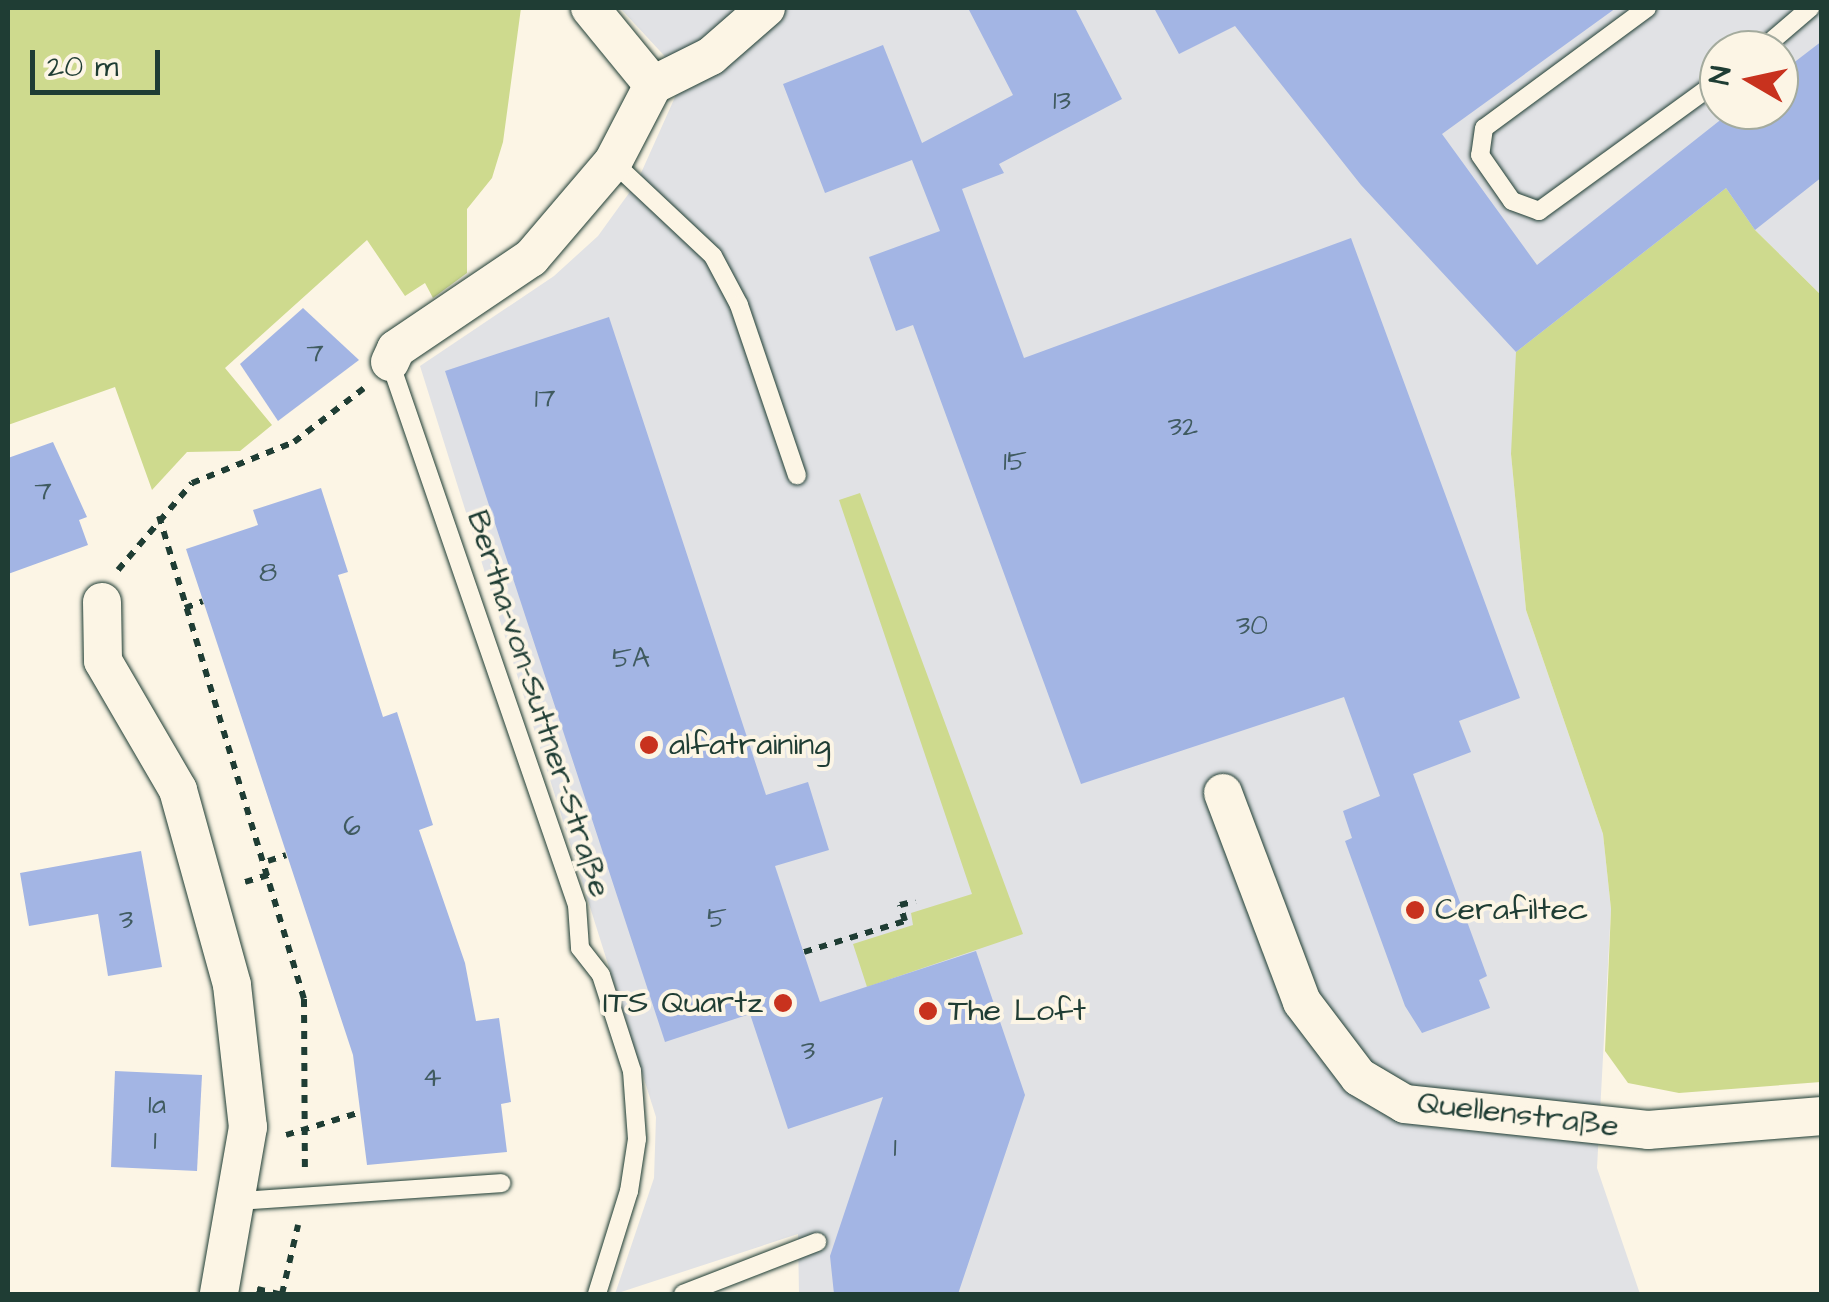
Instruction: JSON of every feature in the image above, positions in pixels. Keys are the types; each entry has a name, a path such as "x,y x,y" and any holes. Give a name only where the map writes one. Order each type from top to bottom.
{"street":[{"path":"590,8 653,86"},
{"path":"390,362 396,349 531,258 613,162 653,86 711,56 766,8"},
{"path":"102,602 103,661 174,780 210,893 237,1018 246,1146 239,1202 219,1294"},
{"name":"Quellenstraße","path":"1223,793 1302,1002 1360,1077 1405,1104 1648,1130 1822,1116"}],"lane":[{"path":"1647,8 1484,128 1480,155 1512,201 1538,211 1699,94"},
{"path":"1784,30 1810,8"},
{"path":"613,162 713,256 739,306 797,475"},
{"name":"Bertha-von-Suttner-Straße","path":"390,362 577,904 580,948 601,975 632,1071 637,1138 629,1192 596,1294"},
{"path":"239,1202 501,1183"},
{"path":"684,1294 817,1242"}],"path":[{"path":"102,602 159,516 192,483 294,442 390,362"},
{"path":"159,516 268,862 304,999 309,1128 303,1197 282,1294"},
{"path":"185,608 203,601"},
{"path":"268,862 286,855"},
{"path":"804,952 905,922 900,905 916,901"},
{"path":"246,1146 360,1112"}],"shaded area":[{"path":"620,8 1821,8 1821,295 1755,230 1511,454 1526,610 1603,834 1611,909 1597,1168 1640,1294 799,1294 798,1234 615,1294 654,1178 656,1117 420,366 554,276 598,236 637,182 684,77"}],"green space":[{"path":"8,8 521,8 503,142 492,178 467,209 467,273 433,298 425,283 405,296 367,240 225,368 272,425 240,451 187,452 152,490 115,387 8,425"},
{"path":"1726,188 1755,230 1821,295 1821,1082 1679,1093 1628,1083 1605,1051 1611,909 1603,834 1526,610 1511,454 1516,352"},
{"path":"860,493 1023,934 867,987 853,944 913,925 911,913 972,894 839,500"}],"building":[{"path":"968,8 1075,8 1122,99 999,164 1004,173 962,189 1024,358 1351,238 1520,698 1459,721 1471,752 1413,774 1487,976 1479,980 1490,1008 1422,1033 1405,1006 1345,841 1352,838 1343,811 1380,796 1344,697 1081,784 913,325 896,331 869,257 940,231 912,160 825,193 783,84 883,45 922,143 1013,95"},
{"path":"1154,8 1616,8 1442,134 1537,265 1708,130 1799,130 1799,59 1822,41 1822,177 1755,230 1726,188 1516,352 1361,185 1235,26 1179,54"},
{"path":"303,308 359,360 278,421 240,364"},
{"path":"609,317 766,795 808,782 829,850 775,866 820,1002 976,951 1025,1095 958,1294 834,1294 830,1256 883,1097 788,1129 750,1014 665,1042 445,371"},
{"path":"53,442 87,517 79,520 88,545 8,574 8,458"},
{"path":"321,488 348,572 338,575 383,717 397,712 433,825 419,830 465,963 476,1021 499,1018 511,1102 501,1104 507,1152 367,1165 353,1055 186,549 258,525 253,510"},
{"path":"141,851 162,967 108,976 98,914 29,926 20,873"},
{"path":"115,1071 202,1075 197,1171 111,1167"}],"place":[{"name":"alfatraining","path":"649,745"},
{"name":"Cerafiltec","path":"1415,910"},
{"name":"ITS Quartz","path":"783,1003"},
{"name":"The Loft","path":"928,1011"}]}
